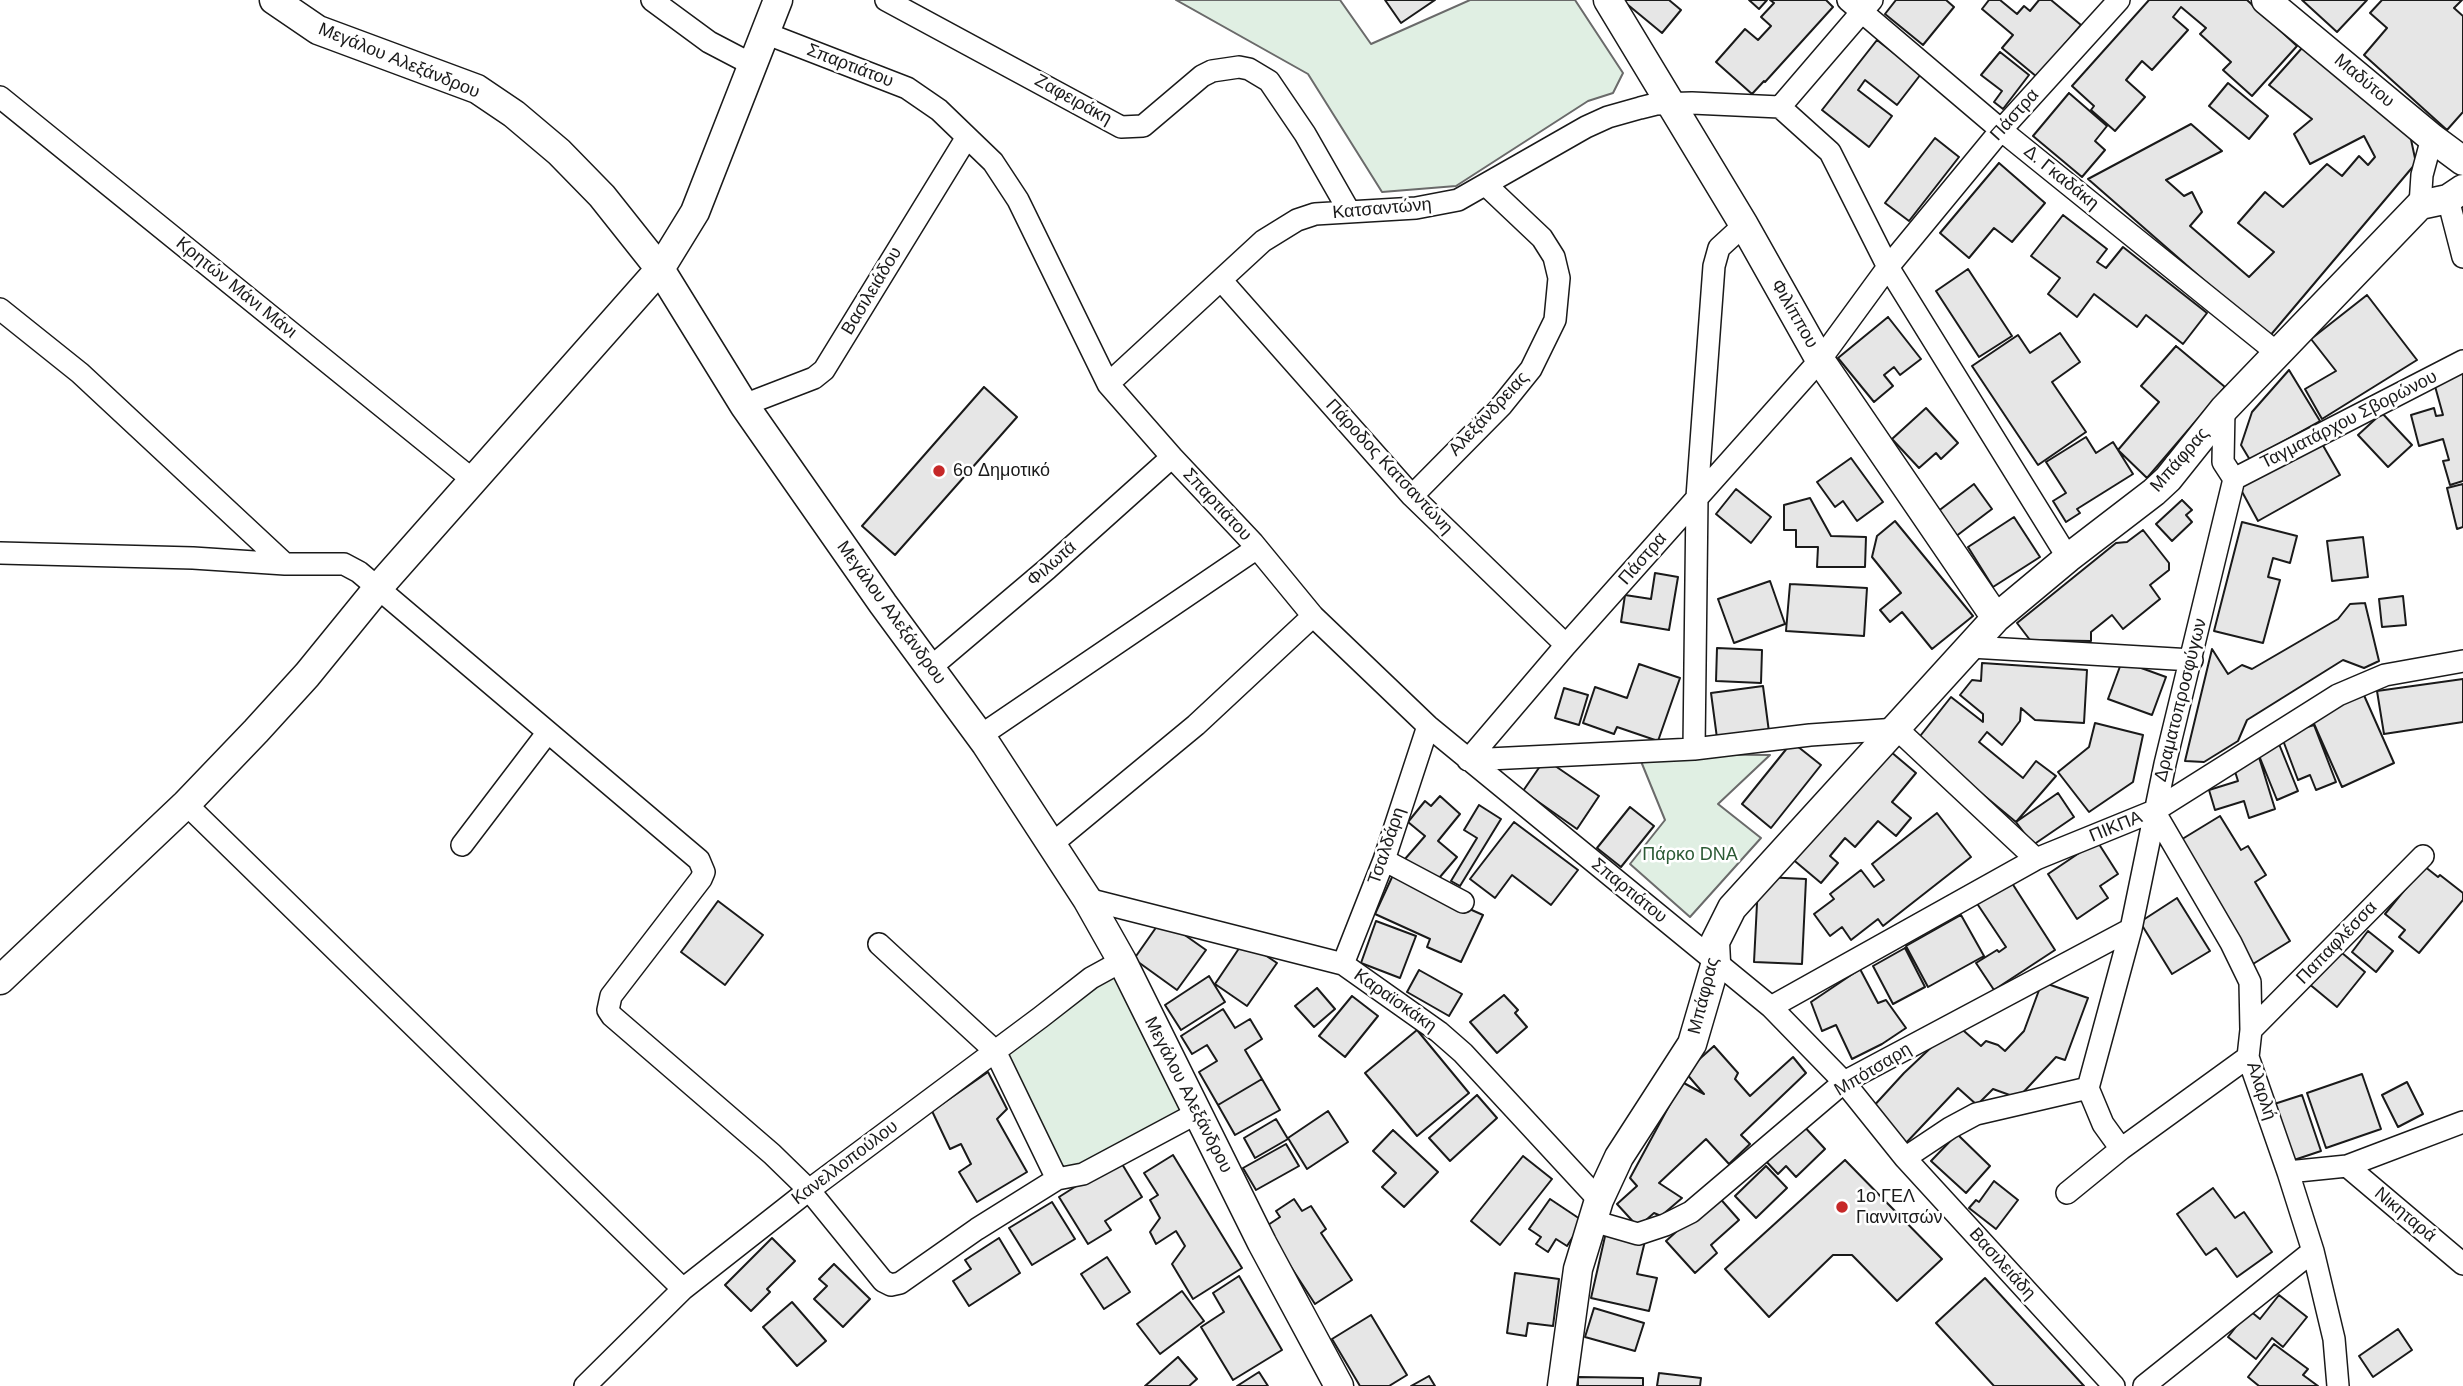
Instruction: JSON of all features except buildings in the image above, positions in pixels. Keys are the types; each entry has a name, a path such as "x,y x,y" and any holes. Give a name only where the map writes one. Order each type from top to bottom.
{"street":[{"name":"Μεγάλου Αλεξάνδρου","path":"274,0 318,30 477,89 514,114 559,152 593,188 660,269 744,405 979,736 1087,899 1122,961 1267,1254 1339,1386"},
{"path":"652,0 709,42 753,65"},
{"path":"0,980 186,804 307,675 377,589 660,269 695,212 778,0"},
{"name":"Ζαφειράκη","path":"886,0 1121,127 1143,127 1202,76 1212,71 1239,67 1249,69 1269,81 1305,134 1349,211"},
{"name":"Φιλίππου","path":"1608,0 1744,225 1821,360 1997,618"},
{"name":"Πάστρα","path":"1468,760 1566,645 1821,360 1888,267 2001,130 2119,0"},
{"name":"Μαδύτου","path":"2266,0 2463,161"},
{"path":"1861,4 1780,107 1830,152 1888,267 2068,558"},
{"name":"Δ. Γκαδάκη","path":"1861,4 2001,130 2276,352"},
{"name":"Σπαρτιάτου","path":"765,33 907,88 924,97 967,136 993,162 1018,200 1108,384 1257,548 1313,617 1428,726 1716,962"},
{"name":"Κρητών Μάνι Μάνι","path":"0,97 473,480"},
{"name":"Κατσαντώνη","path":"1108,384 1263,241 1279,229 1315,214 1436,206 1458,200 1608,117 1648,106 1670,103 1780,107"},
{"name":"Βασιλειάδου","path":"744,405 814,378 824,370 967,136"},
{"path":"2432,138 2422,175 2420,205 2456,194 2463,257"},
{"name":"Αλεξάνδρειας","path":"1412,496 1502,405 1546,342 1555,320 1559,278 1554,257 1542,238 1486,185"},
{"name":"Μπάφρας","path":"1562,1386 1578,1269 1596,1210 1619,1157 1692,1044 1716,962 1715,943 1732,908 1997,618 2161,485 2276,352 2390,239 2420,205"},
{"path":"1694,750 1697,497 1715,256 1719,248 1744,225"},
{"name":"Πάροδος Κατσαντώνη","path":"1221,280 1412,496 1566,645"},
{"path":"0,309 80,373 285,564"},
{"name":"Ταγματάρχου Σβορώνου","path":"2234,479 2463,361"},
{"path":"2224,409 2223,461 2234,479"},
{"name":"Φιλωτά","path":"930,668 1047,569 1172,457"},
{"name":"Δραματοπροσφύγων","path":"2088,1088 2130,929 2154,811 2234,479"},
{"path":"979,736 1257,548"},
{"path":"0,553 344,564 359,572 703,866 701,879 611,996 608,1010 809,1189 883,1281 900,1283 977,1229 1057,1179 1083,1174 1197,1113"},
{"path":"1052,844 1196,725 1313,617"},
{"path":"1971,647 2192,660"},
{"name":"ΠΙΚΠΑ","path":"1771,1007 2036,859 2154,811 2338,695 2385,675 2463,661"},
{"name":"Τσαλδάρη","path":"1343,964 1384,860 1428,726"},
{"path":"1468,760 1694,750 1810,735 1897,729 2036,859"},
{"path":"462,845 548,732"},
{"path":"186,804 683,1289"},
{"name":"Αλαρλή","path":"2154,811 2231,943 2250,982 2251,1030 2248,1057 2313,1251 2334,1339 2337,1386"},
{"name":"Παπαφλέσσα","path":"2251,1030 2423,856"},
{"path":"1384,860 1464,902"},
{"name":"Καραϊσκάκη","path":"1087,899 1343,964 1439,1032 1463,1053 1596,1210"},
{"name":"Μπότσαρη","path":"1596,1210 1638,1234 1665,1225 1690,1212 1844,1082 2130,929"},
{"path":"879,944 995,1051 1057,1179"},
{"name":"Κανελλοπούλου","path":"585,1386 683,1289 809,1189 1091,978 1122,961"},
{"name":"Βασιλειάδη","path":"1716,962 1771,1007 1844,1082 1905,1158 2114,1386"},
{"path":"2067,1194 2121,1149 2248,1057"},
{"path":"1905,1158 1976,1114 2088,1088 2103,1124 2121,1149"},
{"path":"2288,1172 2347,1166 2463,1122"},
{"name":"Νικηταρά","path":"2347,1166 2463,1264"},
{"path":"2144,1386 2313,1251"}],"green space":[{"path":"1176,0 1340,0 1371,44 1470,0 1575,0 1623,73 1613,93 1588,101 1456,186 1382,192 1308,74"},
{"name":"Πάρκο DNA","path":"1638,754 1770,755 1718,804 1761,838 1690,917 1630,864 1665,820"},
{"path":"1122,961 1197,1113 1057,1179 995,1051"}],"place":[{"name":"6ο Δημοτικό","path":"939,471"},
{"name":"1o ΓΕΛ Γιαννιτσών","path":"1842,1207"}]}
